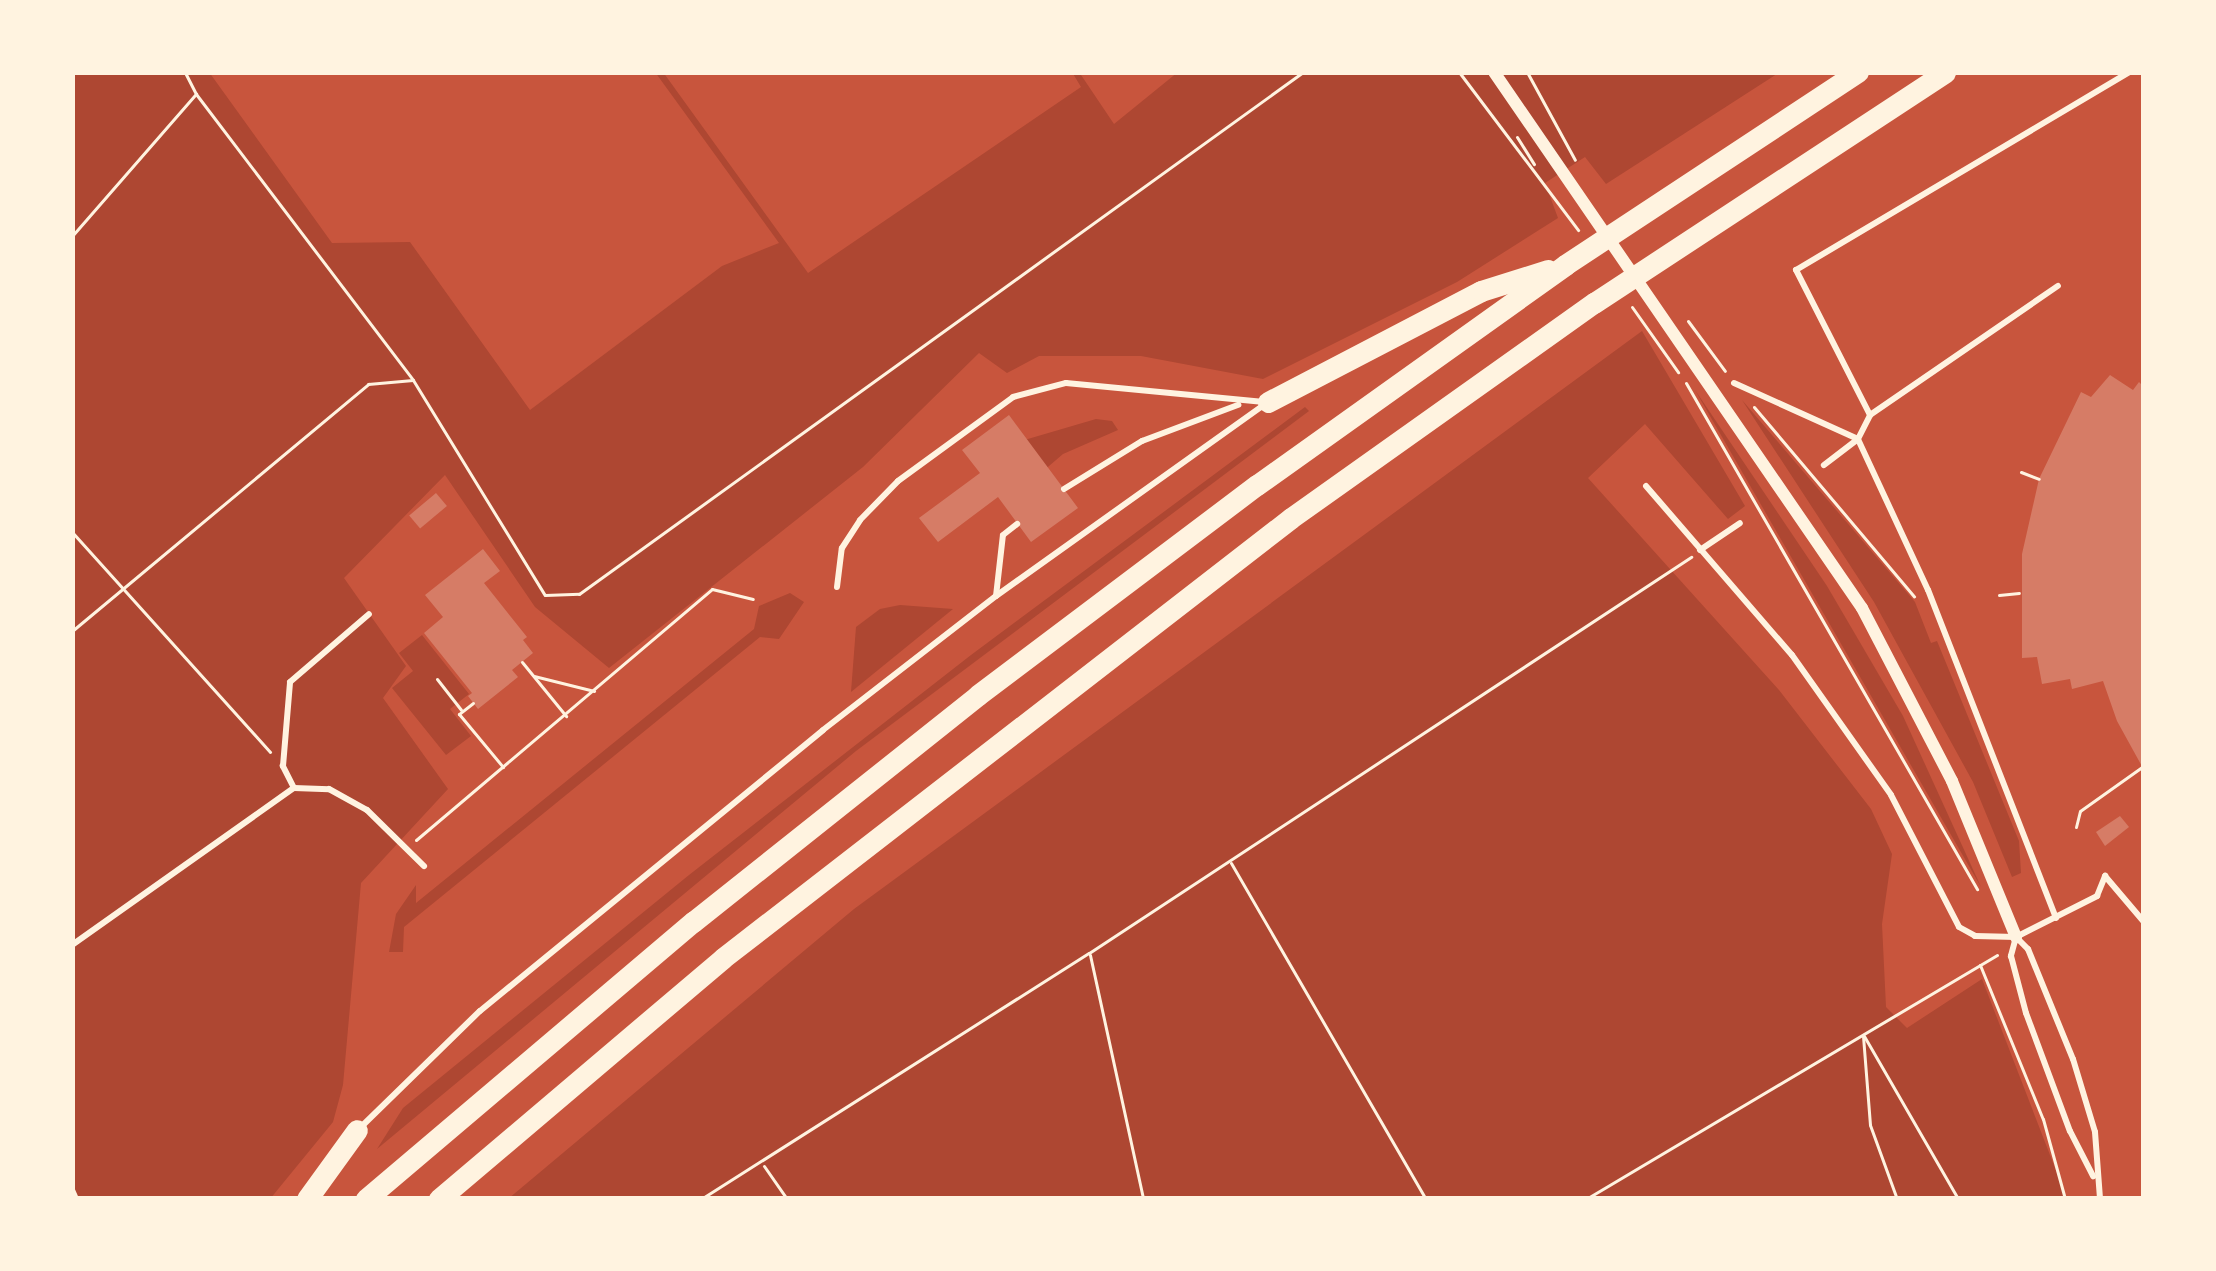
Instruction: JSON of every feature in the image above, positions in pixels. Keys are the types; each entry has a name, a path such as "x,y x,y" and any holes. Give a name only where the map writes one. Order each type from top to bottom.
{"highway":[{"path":"366,1199 693,922 978,695 1256,485 1565,265 1858,72"},
{"path":"439,1199 723,958 1272,532 1594,303 1945,72"},
{"path":"1268,402 1481,292 1565,265"},
{"path":"307,1199 358,1130"}],"street":[{"path":"1494,72 1862,608 1952,782 2016,937"}],"lane":[{"path":"1870,415 1796,270 2130,72"},
{"path":"1824,465 1858,439 1870,415 2058,286"},
{"path":"837,587 842,548 860,520 898,481 1012,397 1066,383 1241,404 1268,402"},
{"path":"1734,383 1858,439 1928,590 2056,918"},
{"path":"358,1130 497,996 996,596 1268,402"},
{"path":"1064,489 1142,441 1241,404"},
{"path":"1646,486 1792,655 1891,795 1959,927 1976,936 2016,937 2097,896 2105,876 2144,922"},
{"path":"1700,550 1741,523"},
{"path":"996,596 1003,535 1017,524"},
{"path":"294,788 284,766 290,682 369,614"},
{"path":"72,946 294,788 329,789 367,810 424,866"},
{"path":"2016,937 2011,956 2026,1013 2070,1131 2096,1182"},
{"path":"2016,937 2028,949 2073,1058 2095,1132 2100,1199"},
{"path":"72,1190 76,1199"}],"path":[{"path":"185,72 196,94 412,380 545,595 579,595 1304,72"},
{"path":"1459,72 1586,241"},
{"path":"1527,72 1577,167"},
{"path":"72,236 196,94"},
{"path":"1624,296 1721,426"},
{"path":"1685,323 1918,600"},
{"path":"72,631 368,384 412,380"},
{"path":"1685,381 1979,892"},
{"path":"2020,472 2039,479"},
{"path":"72,532 284,766"},
{"path":"701,1199 1090,953 1700,550"},
{"path":"406,848 712,589 753,599"},
{"path":"1999,595 2019,593"},
{"path":"522,662 566,716"},
{"path":"532,675 596,691"},
{"path":"436,680 502,767"},
{"path":"462,711 473,703"},
{"path":"2076,827 2080,812 2142,767"},
{"path":"1229,861 1426,1199"},
{"path":"1976,867 1984,886"},
{"path":"1586,1199 1980,965 2016,937"},
{"path":"1090,953 1143,1199"},
{"path":"1980,965 2043,1119 2065,1199"},
{"path":"1863,1034 1870,1125 1897,1199"},
{"path":"1863,1034 1958,1199"},
{"path":"763,1163 787,1199"}],"shaded area":[{"path":"72,72 209,72 332,243 410,242 530,410 722,266 779,243 655,72 663,72 808,273 1081,87 1072,72 1079,72 1114,124 1178,72 1780,72 1606,184 1585,157 1545,183 1558,218 1457,282 1263,379 1141,356 1039,356 1007,373 979,353 863,467 609,668 535,607 445,475 344,578 406,666 383,698 448,789 361,883 343,1085 333,1122 270,1199 72,1199"},
{"path":"1642,331 1745,506 1728,519 1645,424 1588,478 1779,690 1871,809 1892,854 1882,924 1886,1007 1907,1028 1982,979 2067,1199 508,1199 854,909"},
{"path":"1695,390 1827,586 1903,716 1981,887"},
{"path":"1742,400 1915,602 1931,643 1937,641 2019,841 2021,873 2012,877 1973,782 1874,602"},
{"path":"1305,407 1309,411 856,751 377,1149 403,1108 689,875 971,655"},
{"path":"1096,419 1112,421 1118,430 1063,454 1042,472 1021,441"},
{"path":"790,593 804,602 779,639 760,637 404,927 403,952 389,952 396,914 416,885 416,903 754,629 759,606"},
{"path":"900,605 953,609 851,692 856,627 880,609"},
{"path":"422,635 469,694 450,709 471,736 446,755 392,688 413,671 399,653"}],"building":[{"path":"2110,375 2133,390 2139,382 2144,387 2144,770 2117,721 2103,681 2072,689 2070,679 2042,684 2037,657 2022,658 2022,554 2039,479 2081,392 2091,397"},
{"path":"1009,415 1078,508 1031,542 998,497 938,542 919,518 980,473 962,450"},
{"path":"436,493 447,506 420,529 409,515"},
{"path":"483,549 500,571 484,583 527,637 523,640 533,653 512,670 518,677 478,709 468,696 472,693 424,633 443,617 425,595"},
{"path":"2120,816 2129,827 2105,846 2096,832"}]}
